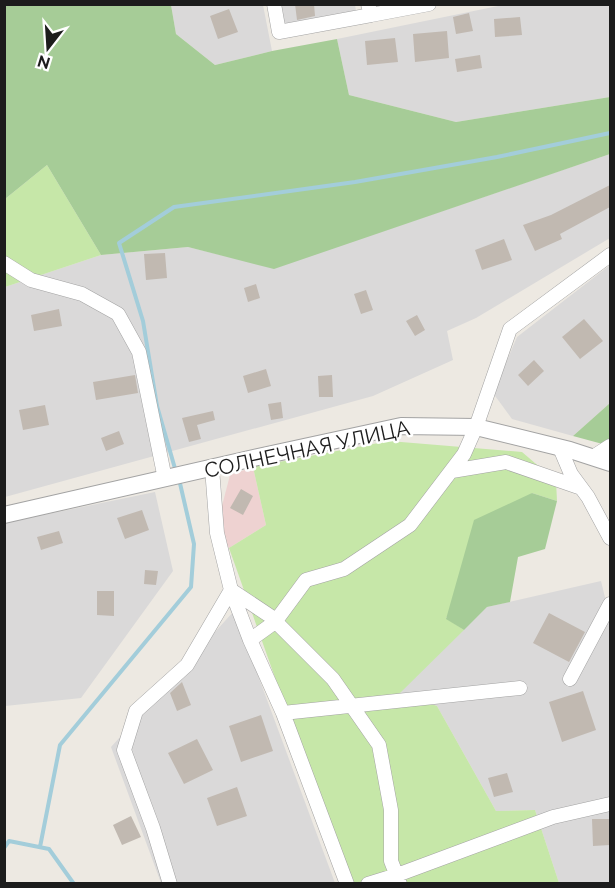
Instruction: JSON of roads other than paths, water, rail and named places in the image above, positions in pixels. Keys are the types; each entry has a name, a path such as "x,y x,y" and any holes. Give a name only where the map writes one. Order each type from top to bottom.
{"street":[{"path":"274,4 279,32 370,10 429,4"},
{"path":"249,640 275,622 306,580 344,569 410,525 464,454 476,427 510,329 610,255"},
{"path":"4,263 31,280 82,294 118,314 139,352 165,479"},
{"name":"СОЛНЕЧНАЯ УЛИЦА","path":"4,515 401,426 476,427 610,463"},
{"path":"593,457 610,446"},
{"path":"560,448 571,474 610,538"},
{"path":"452,471 506,462 581,488"},
{"path":"212,468 217,533 231,590 249,640 283,713 347,884"},
{"path":"231,590 275,622 333,679 379,745 391,810 391,861 398,879"},
{"path":"170,884 153,828 124,750 136,711 187,665 231,590"},
{"path":"570,679 610,604"},
{"path":"283,713 520,688"},
{"path":"368,884 398,879 553,817 610,804"}],"waterway":[{"path":"176,472 157,406 143,321 119,243 174,207 355,182 497,157 610,133"},
{"path":"40,847 60,745 191,587 194,544 179,479"},
{"path":"4,848 9,841 49,849 74,884"}]}
